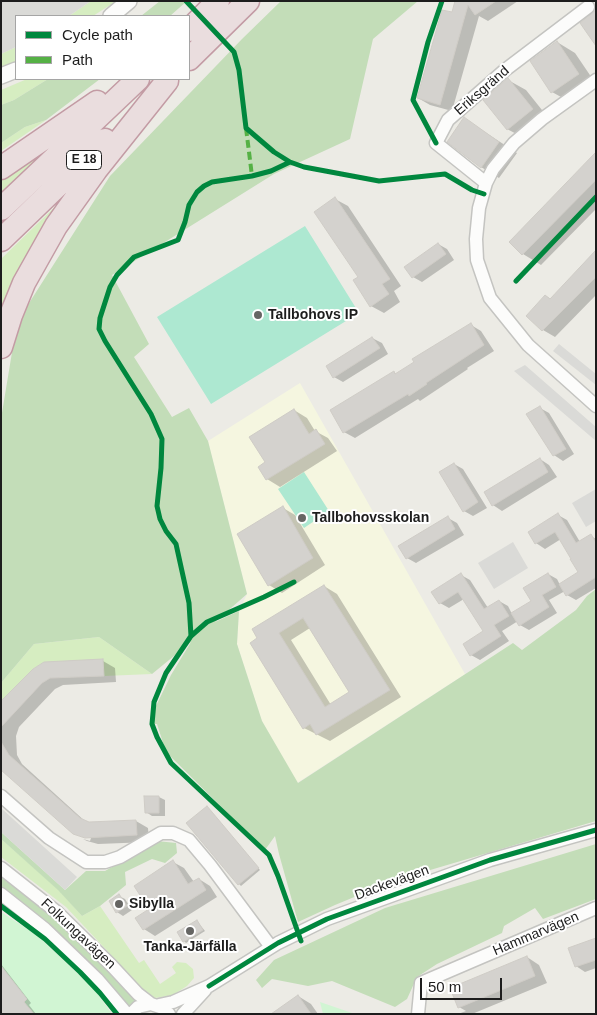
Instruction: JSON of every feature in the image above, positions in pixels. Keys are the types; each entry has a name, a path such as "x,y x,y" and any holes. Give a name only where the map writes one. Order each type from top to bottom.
{"highway":[{"path":"190,29 218,1"},
{"path":"190,58 248,1"},
{"path":"1,168 129,80"},
{"name":"E 18","path":"1,209 137,80"},
{"path":"1,347 11,314 24,283 52,234 96,170 167,80"},
{"name":"E 18","path":"1,240 167,80"}],"street":[{"path":"112,15 129,1"},
{"path":"124,15 140,1"},
{"name":"Eriksgränd","path":"486,183 436,143 448,120 505,70 588,7"},
{"path":"1,76 15,70"},
{"path":"1,83 15,77"},
{"path":"596,80 514,143 493,169 486,183 480,208 476,239 477,260 490,298 528,345 596,406"},
{"path":"1,796 49,838 86,862 105,862 120,857 161,833 173,833 189,840 271,947"},
{"name":"Dackevägen","path":"132,1014 138,1007 160,1008 209,986 271,947 327,918 490,860 596,830"},
{"name":"Folkungavägen","path":"1,868 58,913 138,994 160,1008"},
{"name":"Folkungavägen","path":"1,894 45,929 97,979 126,1014"},
{"name":"Hammarvägen","path":"418,1014 421,983 596,908"},
{"name":"Dackevägen","path":"183,1014 209,986"}],"shaded area":[{"path":"1,1 91,1 70,15 15,15 15,47 1,54"},
{"path":"559,344 596,374 596,385 553,351"},
{"path":"525,365 596,427 596,441 514,371"},
{"name":"Tallbohovsskolan","path":"300,383 465,674 297,783 262,721 237,644 239,611 247,594 208,441"},
{"path":"596,489 596,521 586,527 572,503"},
{"path":"513,542 528,568 494,589 478,563"},
{"path":"1,808 77,877 65,890 1,832"}],"green space":[{"path":"91,1 118,1 95,15 70,15"},
{"path":"160,1 187,1 171,15 142,15"},
{"path":"281,1 418,1 373,39 350,139 274,174 112,275 149,344 134,357 172,417 189,408 208,441 247,594 215,622 239,611 237,644 262,721 298,783 513,643 522,650 576,610 587,596 596,589 596,821 393,881 298,922 275,836 265,850 166,752 157,724 152,724 155,708 171,675 191,642 152,674 99,637 34,644 1,683 1,419 17,322 110,176"},
{"path":"15,47 15,65 1,71 1,54"},
{"path":"25,80 46,80 14,100 1,105 1,90"},
{"path":"46,80 99,80 46,120 25,127 1,143 1,105 14,100"},
{"path":"46,120 1,151 1,143 25,127"},
{"path":"39,149 44,153 1,194 1,175"},
{"path":"69,193 1,315 1,259"},
{"name":"Tallbohovs IP","path":"305,226 359,313 211,404 157,317"},
{"path":"304,472 329,511 304,528 278,489"},
{"path":"99,637 152,674 104,676 45,662 33,669 1,701 1,683 34,644"},
{"path":"1,832 65,890 86,871 105,871 157,841 176,843 177,853 165,863 152,859 125,872 126,885 100,906 82,916 58,890 1,839"},
{"path":"1,839 59,890 82,916 100,906 139,963 144,960 160,984 176,973 172,967 177,962 186,963 193,969 194,978 187,986 173,995 155,998 143,989 66,907 1,857"},
{"path":"596,844 596,899 543,919 535,908 504,926 502,933 437,964 417,977 407,999 395,1007 332,981 308,986 272,979 262,988 256,980 274,960 385,908"},
{"path":"1,877 54,917 140,1002 130,1009 77,950 1,889"},
{"path":"1,912 38,936 94,989 112,1014 34,1014 23,1002 27,999 1,966"},
{"path":"320,1002 355,1014 323,1014"}],"building":[{"path":"455,1 496,1 475,15 468,5 440,105 417,98 442,10 452,12"},
{"path":"596,10 596,46 580,23"},
{"path":"557,41 579,74 551,93 530,61"},
{"path":"508,78 533,109 507,130 483,100"},
{"path":"464,117 499,142 481,168 447,142"},
{"path":"596,152 596,180 522,255 509,242"},
{"path":"335,197 390,279 382,284 389,294 370,307 353,280 358,277 314,212"},
{"path":"438,243 446,254 412,278 404,267"},
{"path":"596,250 596,277 542,331 526,316 545,295 550,299"},
{"path":"471,323 484,345 409,396 408,394 343,433 330,410 394,371 395,374 414,362 412,359"},
{"path":"372,337 380,348 333,378 326,366"},
{"path":"540,406 566,449 553,456 526,414"},
{"path":"294,409 309,434 316,429 325,444 266,480 258,467 265,462 249,437"},
{"path":"540,458 548,472 492,506 484,492"},
{"path":"454,463 478,502 463,512 439,472"},
{"path":"283,506 313,558 268,586 237,534"},
{"path":"558,513 576,543 591,534 596,543 596,577 566,596 559,584 578,572 555,532 535,544 528,532"},
{"path":"448,516 455,529 406,559 398,546"},
{"path":"461,573 484,609 499,600 509,616 494,625 501,636 470,656 463,644 483,631 458,592 439,604 431,592"},
{"path":"548,573 556,587 542,595 549,607 519,626 511,613 531,601 523,588"},
{"path":"324,585 390,690 316,735 310,724 303,729 250,643 257,638 252,629","holes":["303,618 349,692 325,707 279,633"]},
{"path":"103,659 104,676 50,678 42,683 1,727 1,701 33,669 44,662"},
{"path":"1,742 9,755 80,818 89,822 136,820 137,835 85,838 73,834 1,770"},
{"path":"144,796 159,796 159,813 145,813"},
{"path":"207,806 259,868 238,885 186,823"},
{"path":"173,860 188,884 199,878 206,890 143,930 135,918 149,909 134,886"},
{"path":"119,894 127,906 116,913 109,901"},
{"path":"197,920 203,930 183,942 177,932"},
{"path":"596,938 596,960 575,967 568,948"},
{"path":"527,956 535,976 458,1008 450,988"},
{"path":"1,966 27,999 24,1002 34,1014 1,1014"},
{"path":"298,995 311,1014 271,1014"}],"marked path":[{"path":"246,128 252,176"}],"cycle path":[{"path":"186,1 234,52 239,70 246,128 274,152 290,162 304,167 379,181 445,174 472,190 484,194"},
{"path":"436,143 413,100 428,42 442,1"},
{"path":"191,636 189,603 176,544 166,531 160,519 157,506 162,439 151,414 105,341 99,329 100,318 110,287 117,275 134,257 178,240 189,205 197,192 204,186 212,182 271,171 290,162"},
{"path":"516,281 596,197"},
{"path":"294,582 207,622 191,636 166,673 154,702 152,724 171,763 269,855 301,941"},
{"path":"209,986 278,943 327,919 490,860 596,830"},
{"path":"1,906 45,939 80,972 117,1014"}],"place":[{"name":"Tallbohovs IP","path":"258,315"},
{"name":"Tallbohovsskolan","path":"302,518"},
{"name":"Sibylla","path":"119,904"},
{"name":"Tanka-Järfälla","path":"190,931"}]}
